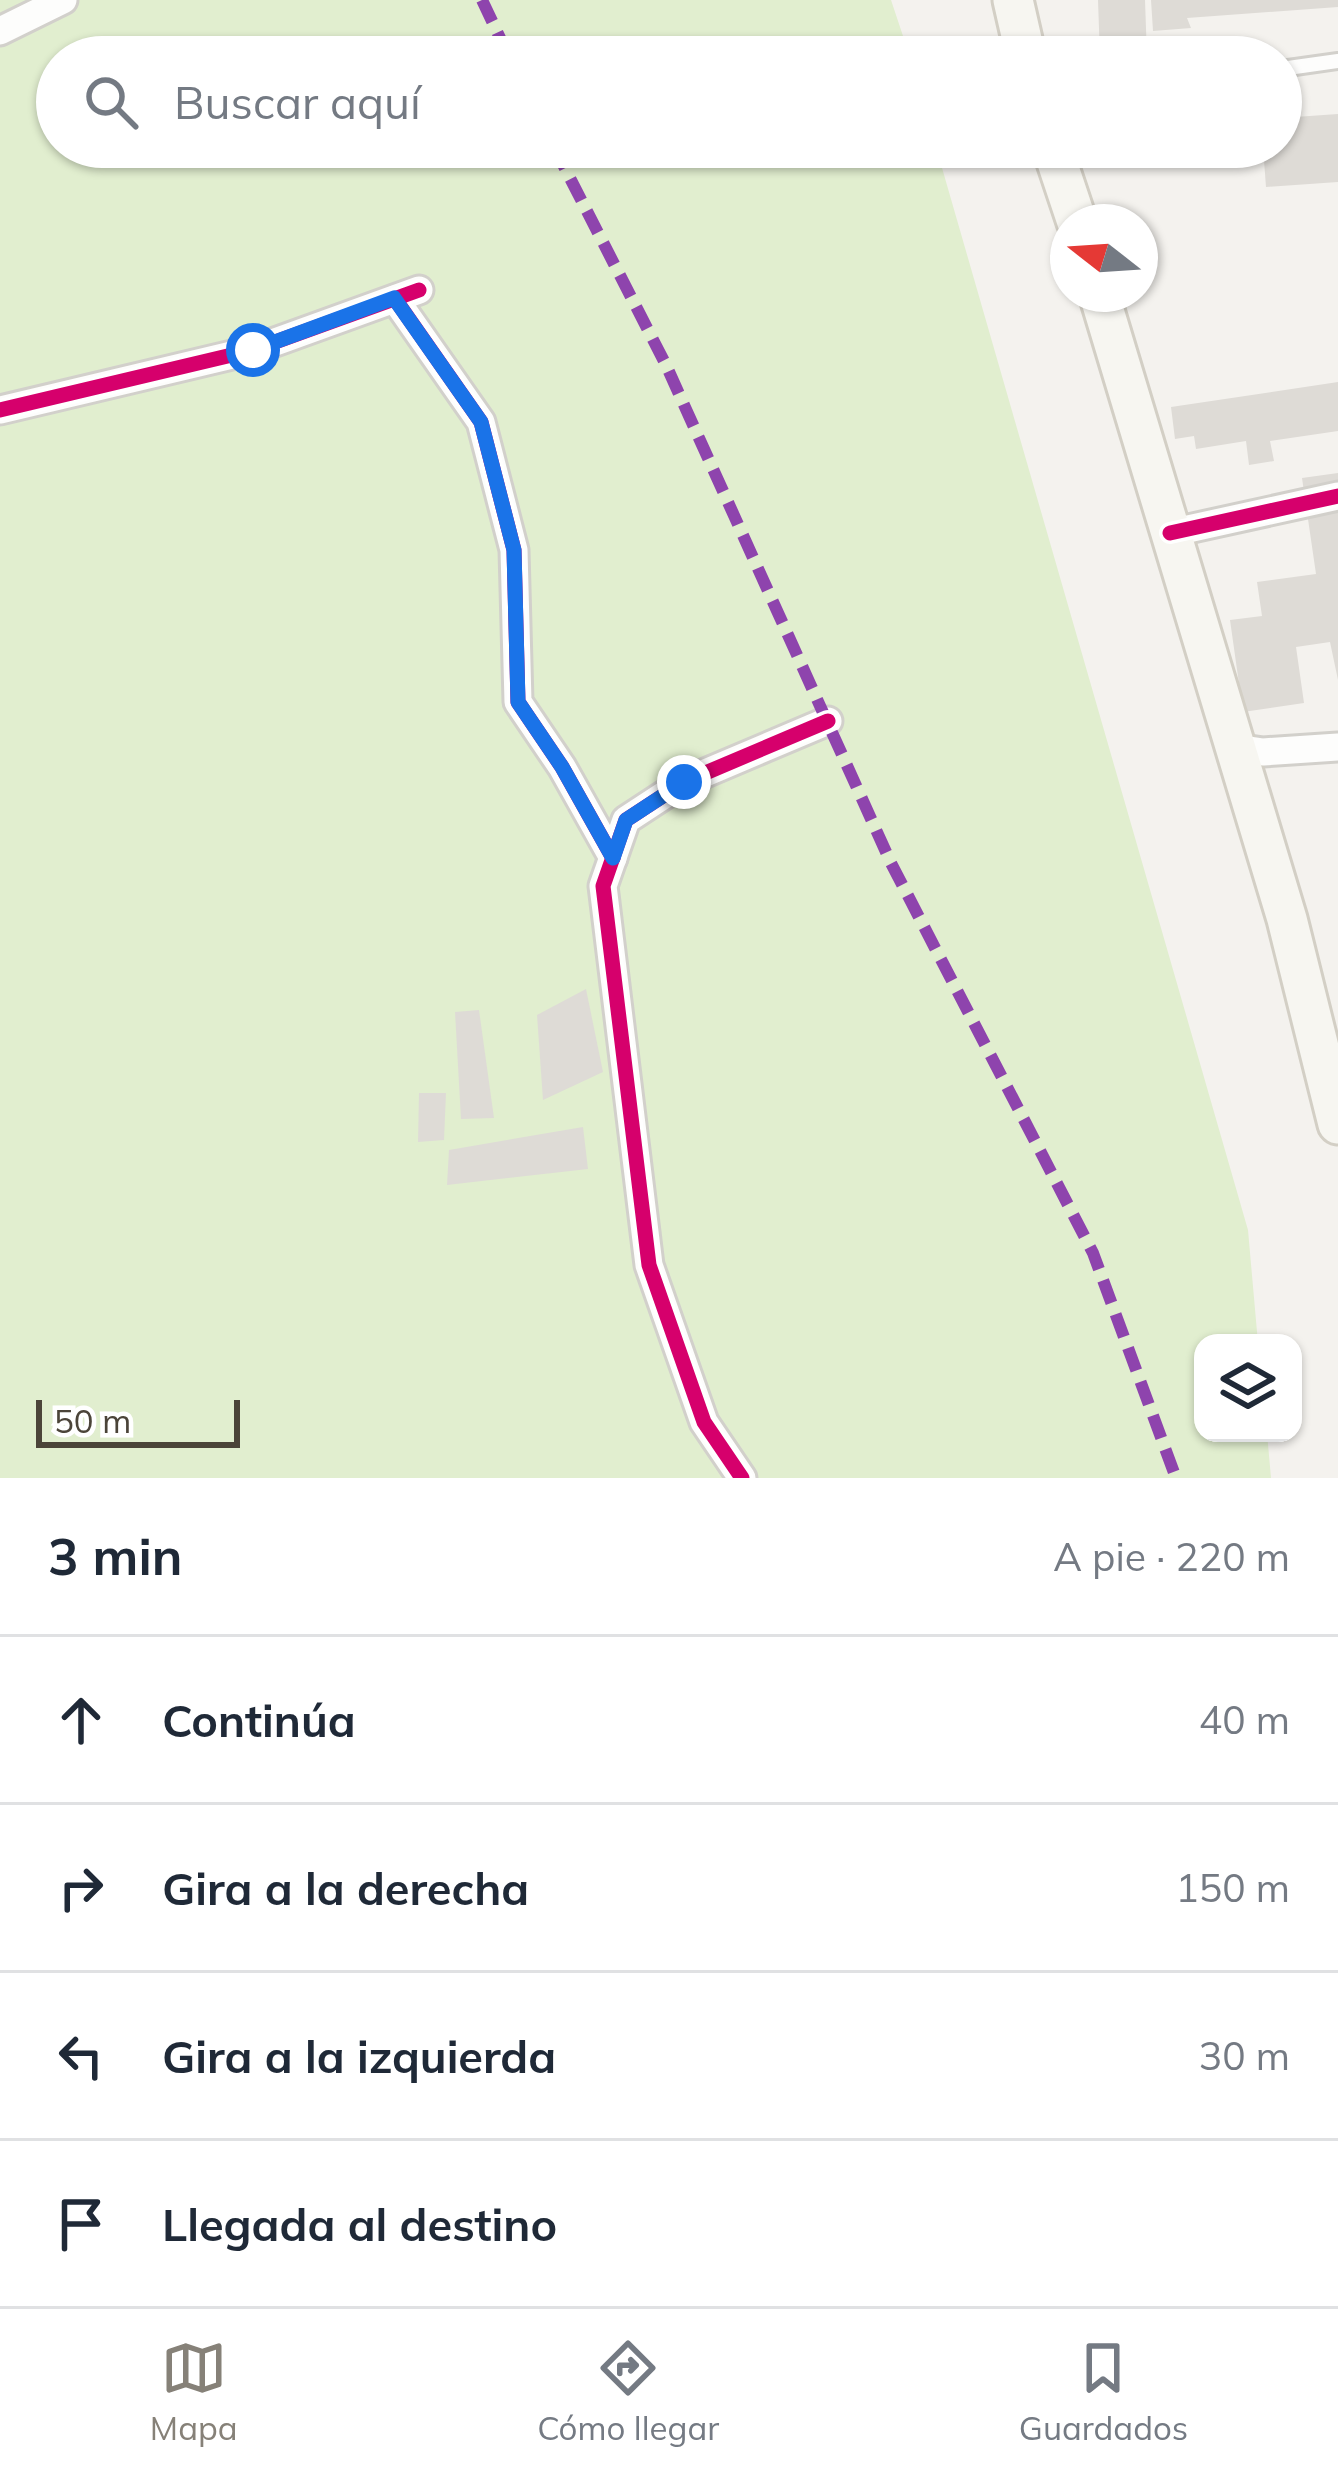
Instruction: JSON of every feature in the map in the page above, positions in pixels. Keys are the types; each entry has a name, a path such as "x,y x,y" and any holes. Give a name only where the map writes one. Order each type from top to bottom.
{"main road":[{"path":"1012,0 1021,36"},
{"path":"1059,168 1071,204"},
{"path":"1104,312 1287,919 1338,1124"}],"street":[{"path":"0,32 63,0"},
{"path":"0,410 253,350 407,294 481,422 514,550 518,702 562,767 613,858"},
{"path":"1170,533 1338,496"},
{"path":"742,1478 704,1423 649,1265 603,886 626,820 684,782 828,721"},
{"path":"1236,748 1264,752 1338,747"}],"lane":[{"path":"1302,66 1338,61"}],"green space":[{"path":"0,0 891,0 903,36 36,36 36,168 942,168 1248,1230 1257,1334 1194,1334 1194,1442 1268,1442 1271,1478 0,1478"}],"building":[{"path":"1098,0 1145,0 1146,36 1099,36"},
{"path":"1151,0 1338,0 1338,7 1187,18 1191,28 1153,31"},
{"path":"1338,114 1338,182 1266,187 1265,168 1302,168 1302,117"},
{"path":"1338,382 1338,431 1270,441 1274,461 1249,465 1246,441 1196,449 1194,436 1175,439 1171,407"},
{"path":"1338,473 1338,680 1330,642 1296,647 1304,703 1243,712 1230,620 1262,616 1257,582 1316,574 1302,478"},
{"path":"586,989 603,1072 543,1100 537,1015"},
{"path":"479,1010 494,1118 461,1119 455,1012"},
{"path":"419,1093 446,1093 444,1140 418,1142"},
{"path":"583,1127 588,1169 447,1185 449,1150"}],"marked path":[{"path":"482,0 499,36"},
{"path":"565,168 666,365 891,863 1093,1253 1176,1478"}],"cycle path":[{"path":"0,410 253,350 419,290"},
{"path":"395,299 481,422 514,550 518,702 562,767 613,858"},
{"path":"1170,533 1338,496"},
{"path":"742,1478 704,1422 649,1265 603,886 626,820 684,782 828,721"}],"route":[{"path":"253,350 394,298 481,422 514,550 518,702 562,767 613,858 626,820 684,782"}]}
